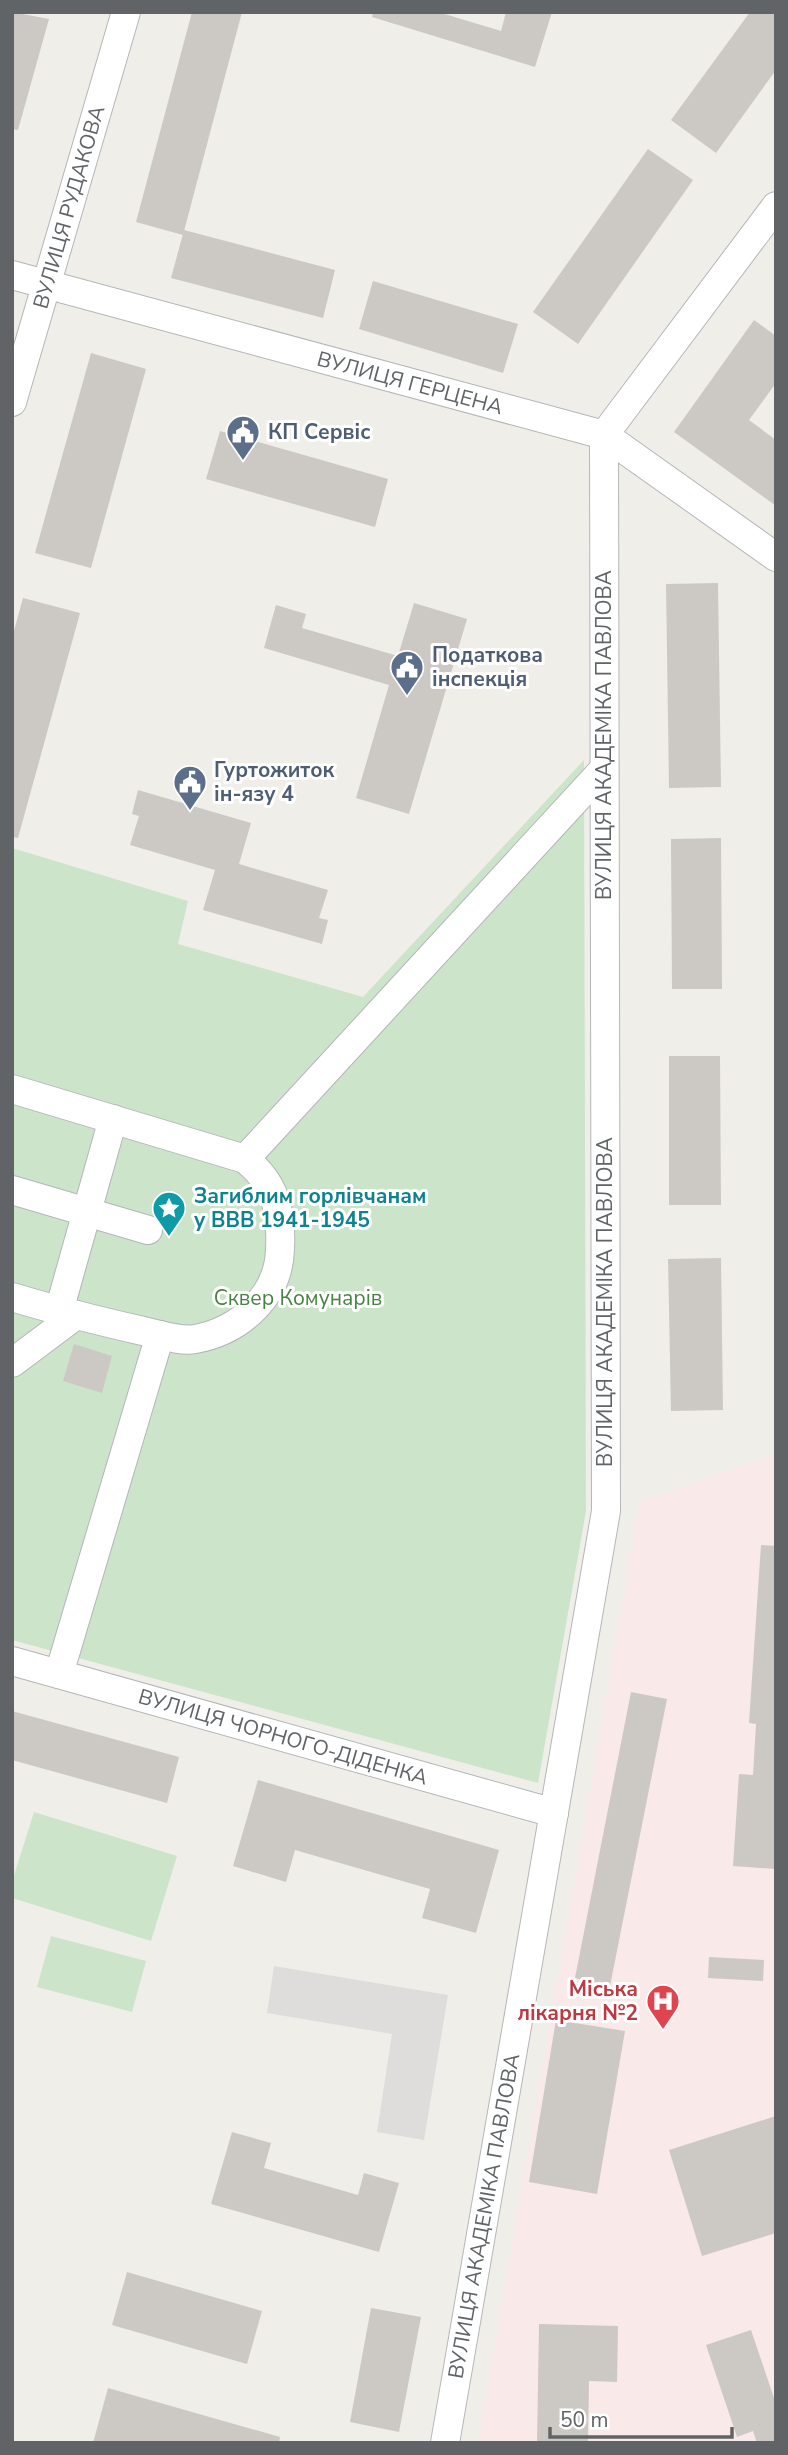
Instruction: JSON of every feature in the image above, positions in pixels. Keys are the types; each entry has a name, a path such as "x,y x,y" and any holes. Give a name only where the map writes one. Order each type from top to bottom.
{"street":[{"name":"ВУЛИЦЯ РУДАКОВА","path":"12,402 126,12"},
{"path":"604,435 776,206"},
{"name":"ВУЛИЦЯ ГЕРЦЕНА","path":"12,275 604,435 776,557"},
{"name":"ВУЛИЦЯ АКАДЕМІКА ПАВЛОВА","path":"445,2443 606,1511 604,435"},
{"path":"245,1159 604,769"},
{"path":"12,1089 245,1159 263,1174 275,1198 281,1228 280,1257 275,1280 260,1303 240,1322 194,1340 160,1335 12,1297"},
{"path":"12,1363 67,1313 87,1212 113,1119"},
{"path":"12,1190 148,1230"},
{"path":"59,1674 160,1335"},
{"name":"ВУЛИЦЯ ЧОРНОГО-ДІДЕНКА","path":"12,1661 554,1813"}],"shaded area":[{"name":"Міська лікарня №2","path":"776,1454 776,2443 478,2443 640,1502"},
{"path":"274,1966 448,1995 424,2140 377,2132 392,2034 267,2013"}],"green space":[{"name":"Сквер Комунарів","path":"584,760 586,1511 538,1783 12,1640 12,848 188,901 178,944 363,997"},
{"path":"34,1812 177,1856 151,1941 12,1898 12,1882"},
{"path":"51,1936 146,1961 132,2012 37,1987"}],"building":[{"path":"12,12 49,19 18,130 12,129"},
{"path":"192,12 242,12 183,235 136,222"},
{"path":"373,12 438,12 501,31 506,12 552,12 535,67 372,17"},
{"path":"750,12 776,12 776,70 716,153 671,120"},
{"path":"648,149 693,180 578,344 533,312"},
{"path":"184,230 335,270 323,318 171,278"},
{"path":"373,281 518,324 503,373 359,329"},
{"path":"754,320 776,336 776,383 749,420 776,440 776,506 674,432"},
{"path":"91,353 146,369 91,568 35,553"},
{"path":"220,431 388,479 375,527 206,479"},
{"path":"718,583 721,787 669,788 666,584"},
{"path":"23,598 80,613 18,838 12,837 12,638"},
{"path":"414,603 467,619 409,814 356,798 389,685 264,648 276,605 306,614 302,628 398,656"},
{"path":"138,790 251,823 239,864 328,890 319,918 328,920 322,944 203,910 215,870 130,845 139,816 132,814"},
{"path":"721,838 722,989 672,989 671,839"},
{"path":"669,1056 720,1056 721,1205 669,1205"},
{"path":"721,1258 723,1410 671,1411 668,1259"},
{"path":"74,1344 112,1356 102,1393 63,1381"},
{"path":"761,1545 776,1546 776,1869 733,1866 739,1774 753,1775 756,1724 749,1723"},
{"path":"631,1692 667,1699 610,1986 575,1978"},
{"path":"12,1711 179,1757 167,1803 12,1760"},
{"path":"258,1780 499,1850 476,1933 422,1918 430,1889 295,1850 286,1882 233,1866"},
{"path":"709,1957 764,1960 763,1981 708,1978"},
{"path":"556,2020 625,2031 597,2194 529,2182"},
{"path":"776,2116 776,2233 702,2256 669,2150"},
{"path":"232,2132 271,2143 264,2168 358,2195 364,2173 399,2183 379,2252 211,2204"},
{"path":"127,2272 262,2311 247,2364 112,2325"},
{"path":"371,2308 421,2317 399,2432 350,2422"},
{"path":"539,2324 618,2326 617,2382 589,2381 588,2443 537,2443"},
{"path":"751,2330 776,2404 776,2443 757,2443 753,2431 737,2437 706,2345"},
{"path":"108,2388 280,2437 279,2443 93,2443"}],"place":[{"name":"КП Сервіс","path":"243,462"},
{"name":"Податкова інспекція","path":"407,697"},
{"name":"Гуртожиток ін-язу 4","path":"190,812"},
{"name":"Загиблим горлівчанам у ВВВ 1941-1945","path":"169,1238"},
{"name":"Міська лікарня №2","path":"663,2031"}]}
